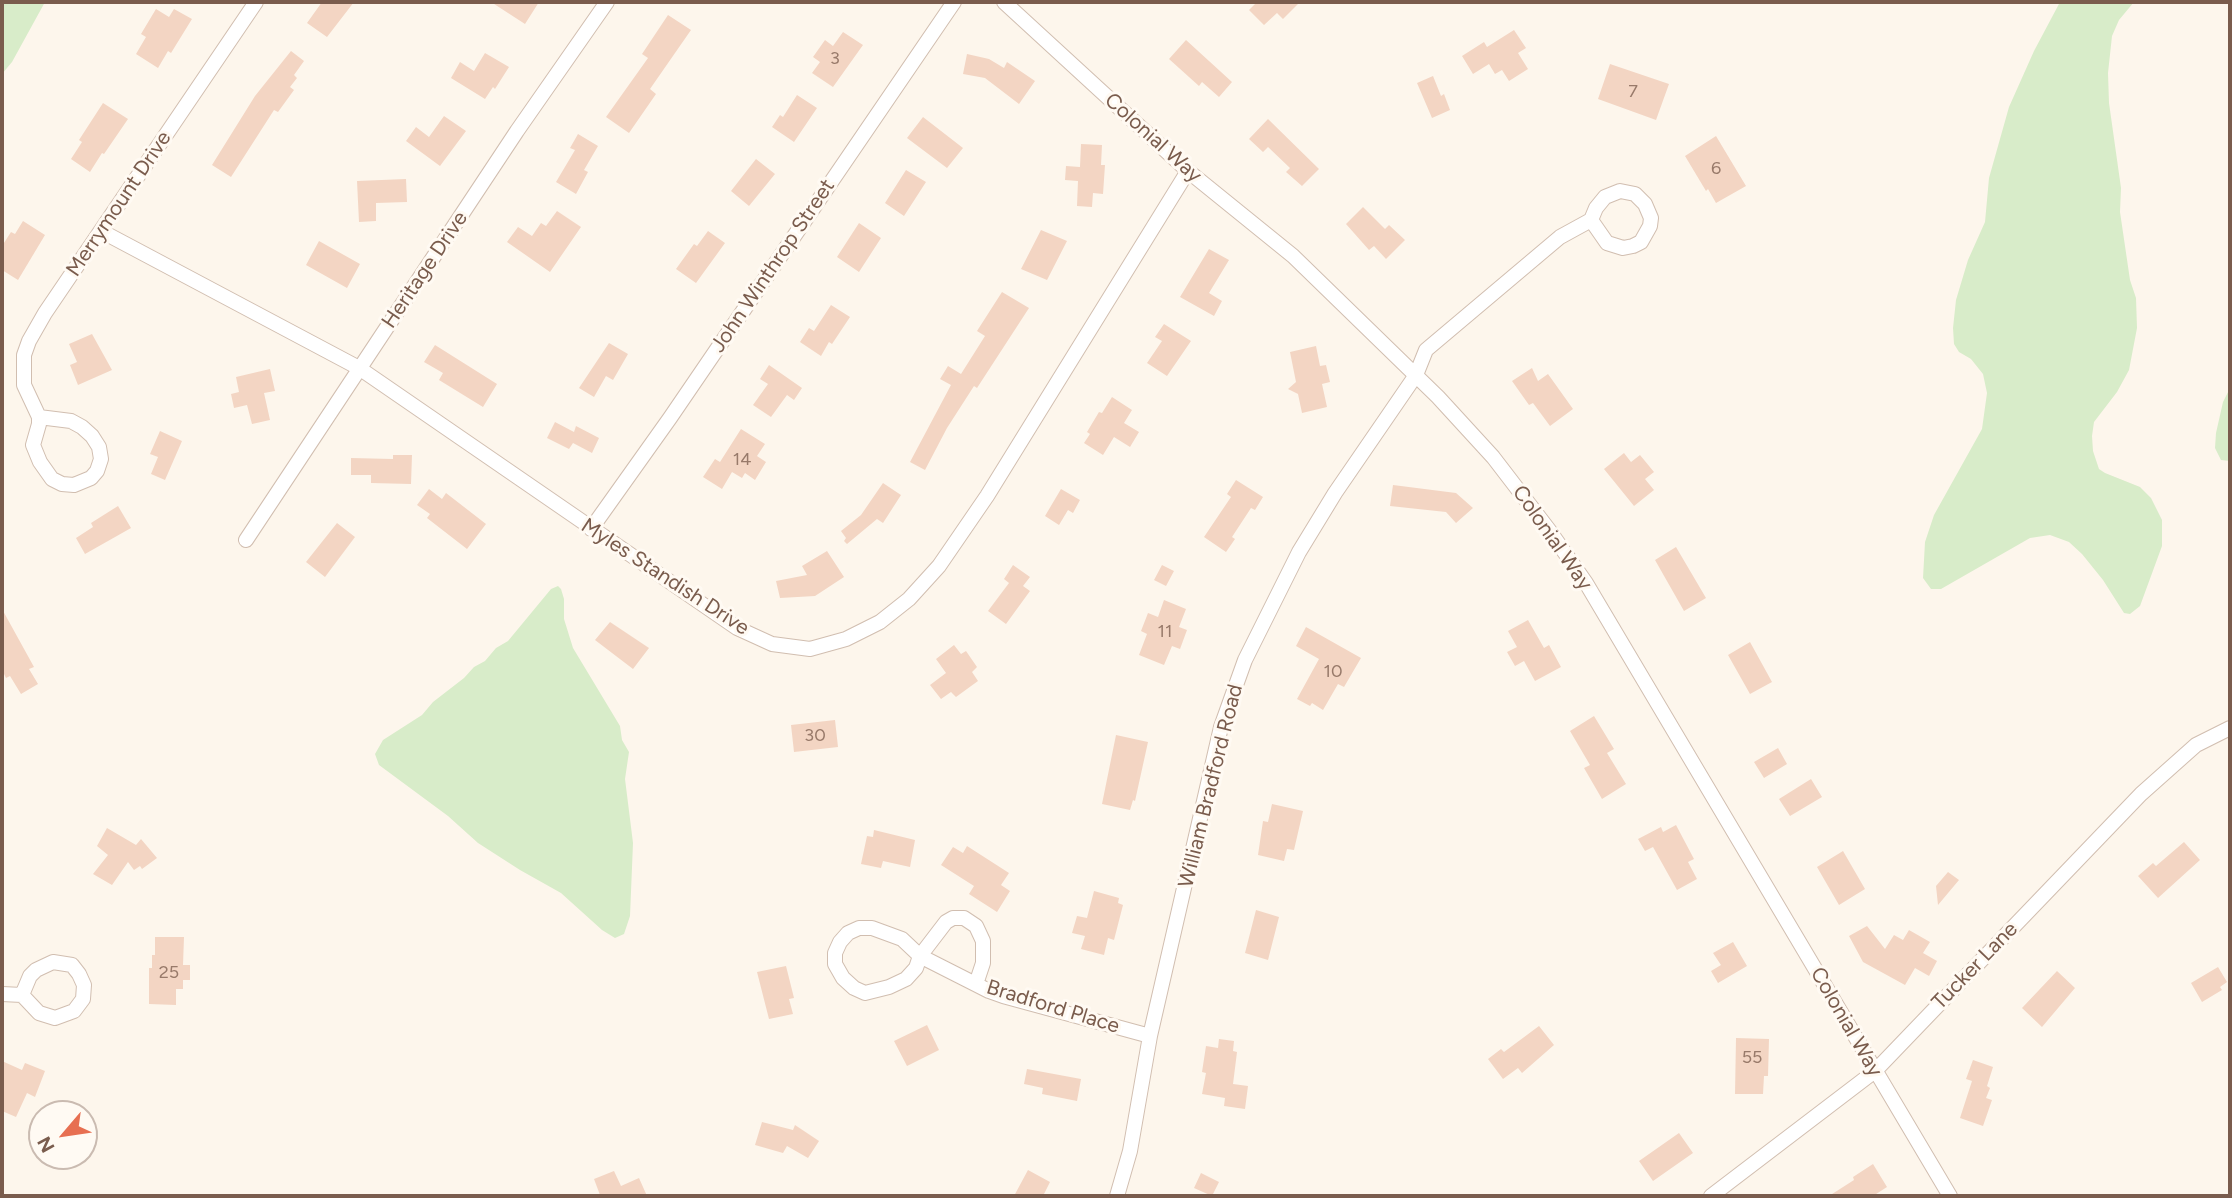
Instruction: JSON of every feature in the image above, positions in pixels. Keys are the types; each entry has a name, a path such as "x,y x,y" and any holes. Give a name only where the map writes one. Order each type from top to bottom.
{"street":[{"name":"Merrymount Drive","path":"39,417 24,385 24,355 29,341 45,313 256,2"},
{"name":"Heritage Drive","path":"246,540 607,2"},
{"name":"John Winthrop Street","path":"591,529 954,2"},
{"name":"Colonial Way","path":"1004,2 1188,171 1293,257 1482,442 1586,583 1950,1196"},
{"name":"Myles Standish Drive","path":"101,232 359,368 737,628 772,644 797,649 822,647 846,639 880,622 909,600 939,566 986,496 1188,171"},
{"path":"1628,191 1643,202 1650,216 1650,226 1646,236 1637,244 1618,248 1604,240 1591,220 1605,197 1628,191"},
{"name":"William Bradford Road","path":"1116,1196 1130,1151 1150,1036 1221,727 1245,660 1299,552 1335,493 1416,375 1426,350 1560,237 1591,220"},
{"path":"39,417 71,421 92,436 99,447 101,459 91,478 68,485 52,479 40,462 33,445 39,417"},
{"name":"Tucker Lane","path":"1711,1196 1875,1071 2141,794 2196,745 2230,728"},
{"path":"920,956 946,922 953,918 968,920 979,931 984,948 984,963 976,984"},
{"name":"Bradford Place","path":"920,956 916,968 906,979 889,988 865,993 846,982 834,958 843,937 853,930 878,929 902,939 920,956 1011,999 1150,1036"},
{"path":"2,994 22,995 39,1013 55,1018 74,1011 83,999 83,985 72,965 53,962 30,976 22,995"}],"green space":[{"path":"2,2 45,2 12,62 2,74"},
{"path":"2060,2 2134,2 2119,20 2112,36 2108,73 2109,103 2121,188 2120,212 2130,280 2136,298 2137,328 2129,370 2117,392 2094,422 2092,436 2093,451 2099,469 2140,487 2151,498 2162,520 2162,546 2140,606 2130,614 2124,613 2082,554 2069,542 2050,535 2030,538 1941,589 1931,589 1923,578 1925,542 1934,515 1982,429 1987,393 1983,374 1954,344 1956,300 1968,260 1985,222 1989,178 2009,107"},
{"path":"2230,388 2230,461 2221,460 2215,448 2223,402"},
{"path":"558,586 564,599 564,619 573,648 620,726 622,740 629,752 625,779 633,843 630,916 624,934 615,938 602,930 561,893 478,843 448,816 379,765 375,754 383,740 422,715 433,702 485,661 496,648 508,641 551,589"}],"building":[{"path":"322,2 354,2 327,37 307,23"},
{"path":"491,2 539,2 525,24"},
{"path":"1257,2 1300,2 1283,19 1277,13 1264,25 1249,10"},
{"path":"156,9 169,17 174,9 192,19 171,53 168,51 158,68 136,54 146,37 141,34"},
{"path":"668,15 691,30 650,89 656,94 629,133 606,117 648,58 642,54"},
{"path":"1514,30 1526,48 1518,53 1528,69 1509,81 1502,70 1495,74 1489,64 1473,74 1462,56 1484,42 1487,47"},
{"path":"843,32 863,45 833,87 812,73 820,62 813,57 825,40 833,46"},
{"path":"1186,40 1232,82 1219,97 1202,82 1199,86 1169,59"},
{"path":"291,51 304,61 294,75 297,78 290,87 294,90 278,112 274,110 231,177 212,165 255,96"},
{"path":"485,53 509,67 485,99 451,78 460,62 474,71"},
{"path":"967,54 989,59 1004,68 1007,62 1035,81 1019,104 985,78 963,74"},
{"path":"1610,64 1669,84 1656,120 1598,99"},
{"path":"1433,76 1450,110 1432,118 1417,83"},
{"path":"797,95 817,108 794,142 772,127 780,115 783,117"},
{"path":"103,103 128,119 90,172 71,159 82,142 79,140"},
{"path":"444,116 466,131 440,166 406,141 416,127 429,137"},
{"path":"923,117 963,148 947,168 907,138"},
{"path":"1268,119 1319,169 1302,186 1286,172 1290,168 1268,147 1263,152 1249,139"},
{"path":"578,134 598,146 584,170 588,172 576,194 556,182 575,150 570,148"},
{"path":"1716,136 1746,186 1716,203 1685,156"},
{"path":"1081,144 1102,145 1101,165 1105,165 1103,194 1093,193 1092,207 1077,206 1078,181 1065,180 1066,166 1080,167"},
{"path":"756,159 775,174 749,206 731,191"},
{"path":"906,170 926,182 904,216 885,203"},
{"path":"406,179 407,202 376,203 376,221 359,222 357,181"},
{"path":"1363,207 1385,229 1389,225 1405,240 1386,259 1374,246 1369,250 1346,224"},
{"path":"557,211 581,227 550,272 507,242 518,227 532,236 541,223 546,226"},
{"path":"23,221 45,235 18,280 2,270 2,246 11,232 15,234"},
{"path":"859,223 881,238 859,272 837,257"},
{"path":"1041,230 1067,241 1047,280 1021,269"},
{"path":"708,231 725,243 696,283 676,269 694,244 697,246"},
{"path":"319,241 360,264 347,288 306,265"},
{"path":"1209,249 1229,260 1209,293 1222,301 1214,316 1180,297"},
{"path":"1002,292 1029,308 977,388 974,386 947,428 925,470 910,462 951,385 940,379 948,366 961,374 985,336 977,331"},
{"path":"831,305 850,317 821,356 800,342 809,328 814,331"},
{"path":"1164,324 1191,341 1167,376 1147,363 1162,341 1155,337"},
{"path":"92,334 112,370 78,385 70,365 77,362 69,344"},
{"path":"609,343 628,354 613,380 606,376 594,397 579,388"},
{"path":"435,345 497,384 483,407 439,380 443,373 424,362"},
{"path":"1316,346 1320,366 1326,365 1330,382 1322,384 1327,407 1302,413 1298,394 1288,389 1296,382 1290,352"},
{"path":"769,365 802,388 794,400 787,395 771,417 753,405 768,384 760,379"},
{"path":"1532,368 1538,381 1548,374 1573,409 1550,426 1533,403 1529,405 1512,381"},
{"path":"270,369 275,391 264,393 270,420 252,424 247,405 234,408 231,394 239,392 236,377"},
{"path":"1112,397 1132,410 1124,423 1139,432 1130,447 1114,437 1103,455 1084,443 1099,412 1102,413"},
{"path":"555,422 574,432 576,426 599,438 592,453 573,443 569,449 547,438"},
{"path":"741,429 765,444 757,456 766,462 755,480 745,473 742,478 732,472 722,489 703,477 715,459 720,462"},
{"path":"160,431 182,441 165,480 151,474 158,457 150,454"},
{"path":"1624,453 1631,462 1640,455 1654,472 1645,479 1654,490 1634,506 1604,469"},
{"path":"393,455 412,455 411,484 371,483 371,475 351,475 351,458 393,459"},
{"path":"1236,480 1263,497 1255,510 1251,508 1232,537 1235,539 1226,552 1204,537 1231,497 1227,494"},
{"path":"883,483 901,495 883,523 877,519 847,544 841,531 861,515"},
{"path":"1393,485 1456,493 1473,508 1456,523 1446,512 1390,506"},
{"path":"429,489 442,499 446,493 486,524 467,549 427,518 430,514 417,505"},
{"path":"1061,489 1080,500 1073,513 1068,510 1059,525 1045,516"},
{"path":"118,506 131,528 85,554 76,538 93,527 91,523"},
{"path":"337,523 355,537 325,577 306,562"},
{"path":"1676,547 1706,598 1684,611 1655,560"},
{"path":"827,551 844,577 815,596 780,598 776,581 807,575 802,566"},
{"path":"1013,565 1030,577 1023,586 1030,591 1006,624 988,611 1009,583 1004,579"},
{"path":"1162,565 1174,571 1166,586 1154,580"},
{"path":"1164,600 1186,609 1179,627 1187,630 1180,649 1172,646 1164,665 1139,655 1147,634 1141,631 1148,613 1158,617"},
{"path":"2,609 34,667 29,669 38,684 21,694 10,676 6,678 2,670"},
{"path":"1528,620 1544,648 1549,645 1561,667 1535,681 1524,661 1515,666 1507,652 1517,647 1508,631"},
{"path":"610,622 649,648 633,669 595,640"},
{"path":"1306,627 1361,658 1344,687 1338,684 1323,710 1312,703 1310,706 1297,699 1319,659 1296,646"},
{"path":"1750,642 1772,682 1750,694 1728,655"},
{"path":"954,645 961,654 966,651 977,667 972,672 978,681 956,697 951,692 941,699 930,685 946,673 936,659"},
{"path":"1594,716 1614,749 1607,753 1626,784 1602,799 1584,768 1590,765 1570,731"},
{"path":"835,720 838,747 794,752 791,725"},
{"path":"1116,735 1148,742 1135,801 1133,800 1130,810 1102,804"},
{"path":"1778,748 1787,764 1764,778 1754,762"},
{"path":"1811,779 1822,797 1790,816 1779,799"},
{"path":"1272,804 1303,811 1294,850 1287,849 1284,861 1258,855 1263,821 1268,822"},
{"path":"1676,825 1694,859 1688,862 1697,879 1677,890 1653,847 1645,851 1638,839 1661,827 1663,832"},
{"path":"107,828 136,845 141,839 157,858 142,869 140,866 134,870 128,862 112,885 93,874 108,855 97,846"},
{"path":"874,830 915,840 910,867 883,861 881,868 861,864 867,836 873,837"},
{"path":"2184,842 2200,860 2158,898 2138,876 2153,863 2156,866"},
{"path":"967,846 1009,873 1001,885 1010,891 997,912 969,894 974,886 941,865 953,847 963,853"},
{"path":"1843,851 1865,889 1839,905 1817,867"},
{"path":"1948,872 1959,880 1938,905 1936,886"},
{"path":"1094,891 1119,898 1118,903 1123,905 1114,940 1108,938 1104,955 1081,949 1085,936 1072,933 1077,916 1087,918"},
{"path":"1256,910 1279,917 1268,960 1245,953"},
{"path":"1867,926 1885,949 1894,935 1903,940 1909,930 1930,942 1923,953 1937,961 1929,976 1915,968 1905,985 1863,962 1849,936"},
{"path":"155,937 184,937 183,965 190,965 190,980 183,980 183,989 176,989 176,1005 149,1004 149,968 152,968 152,955 155,955"},
{"path":"1733,942 1747,966 1718,983 1711,971 1721,965 1713,953"},
{"path":"786,966 794,998 789,999 793,1014 769,1019 757,972"},
{"path":"2218,967 2227,982 2220,987 2222,990 2202,1002 2191,983"},
{"path":"2057,971 2075,988 2042,1027 2022,1008"},
{"path":"927,1025 939,1050 907,1066 894,1041"},
{"path":"1539,1026 1554,1045 1522,1073 1518,1068 1503,1079 1488,1059 1501,1049 1504,1052"},
{"path":"1736,1038 1769,1039 1768,1076 1764,1076 1763,1094 1735,1094"},
{"path":"1219,1039 1234,1041 1233,1051 1237,1052 1233,1084 1248,1086 1245,1109 1224,1106 1225,1098 1202,1094 1206,1073 1202,1072 1206,1046 1218,1048"},
{"path":"1973,1060 1993,1067 1986,1098 1992,1100 1983,1126 1960,1118 1972,1081 1966,1079"},
{"path":"2,1061 22,1070 25,1063 45,1071 35,1097 27,1093 16,1117 2,1111"},
{"path":"1027,1069 1081,1079 1077,1101 1042,1094 1043,1088 1024,1084"},
{"path":"762,1122 793,1130 795,1125 819,1141 808,1158 787,1146 783,1153 755,1145"},
{"path":"1679,1133 1693,1153 1653,1181 1639,1161"},
{"path":"1873,1164 1887,1187 1873,1196 1829,1196 1854,1180 1853,1177"},
{"path":"1028,1170 1050,1182 1043,1196 1014,1196"},
{"path":"614,1171 621,1186 639,1178 647,1196 596,1196 600,1195 594,1179"},
{"path":"1201,1173 1219,1182 1212,1196 1194,1188"}]}
